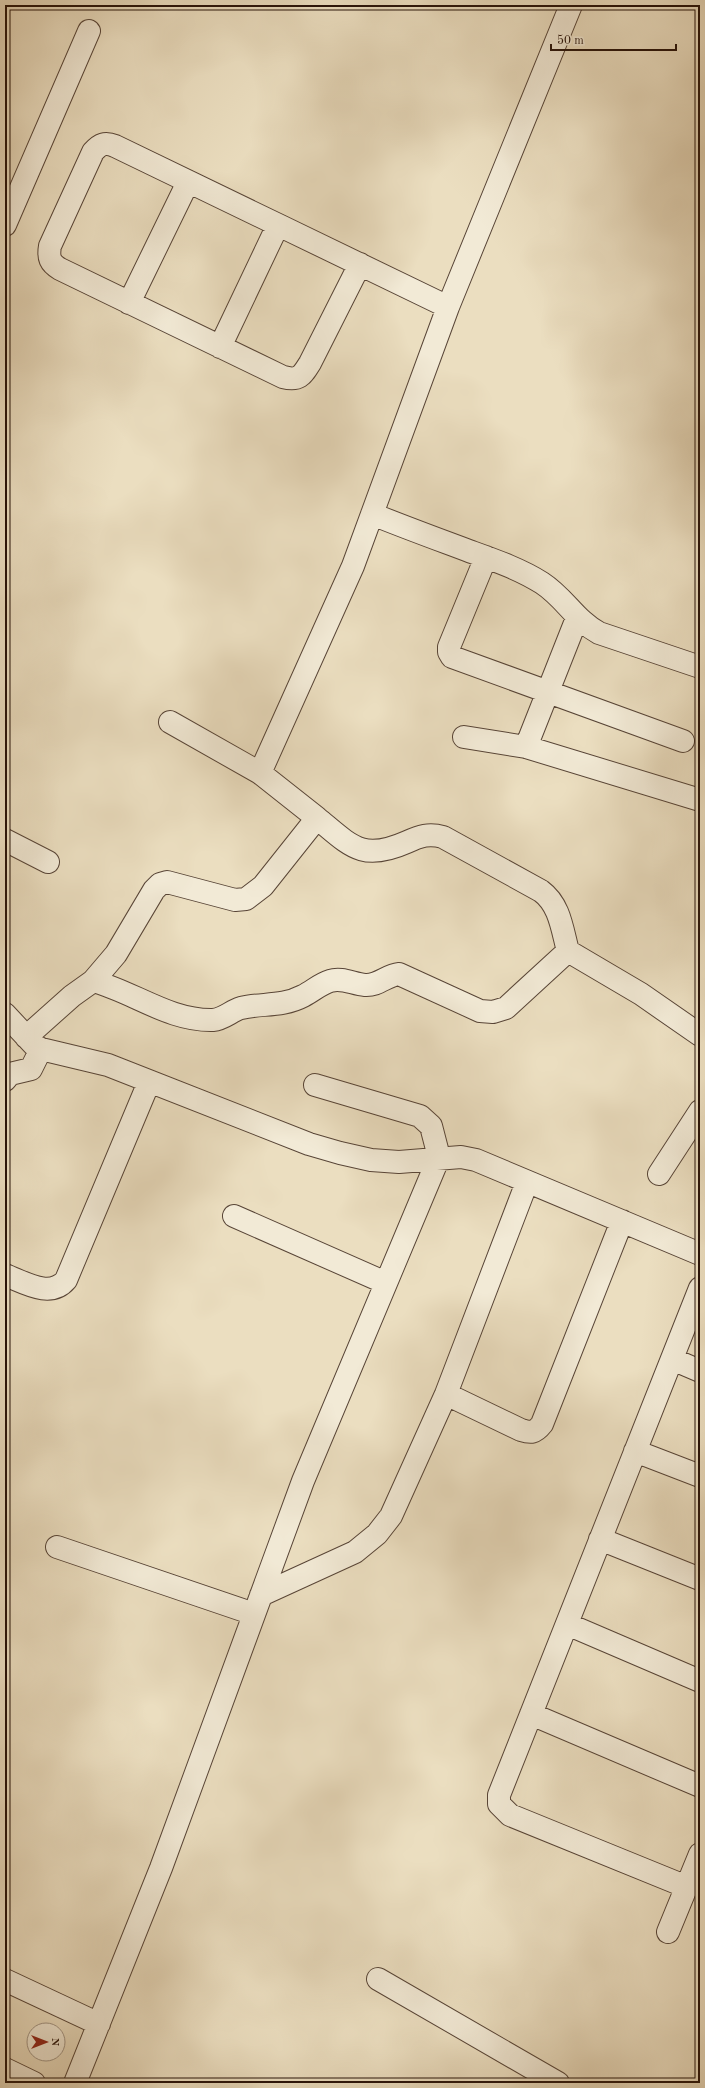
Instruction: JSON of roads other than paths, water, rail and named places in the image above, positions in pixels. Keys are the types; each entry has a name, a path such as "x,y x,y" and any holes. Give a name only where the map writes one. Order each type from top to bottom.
{"street":[{"path":"260,773 353,566 448,307 571,5"},
{"path":"5,225 89,31"},
{"path":"360,264 302,376 293,380 283,377 220,347 52,265 48,255 50,246 93,152 98,145 107,143 360,264 448,307"},
{"path":"129,303 188,182"},
{"path":"220,347 278,225"},
{"path":"372,514 509,566 542,583 563,600 577,618 587,627 599,633 700,667"},
{"path":"486,557 449,647 449,652 452,657 683,741"},
{"path":"526,747 577,618"},
{"path":"170,722 260,773 356,848 370,852 384,851 422,835 434,834 443,837 541,891 550,898 556,909 568,951 641,994 700,1035"},
{"path":"464,737 526,747 700,800"},
{"path":"5,1080 14,1072 31,1069 33,1043 72,996 93,981 116,954 154,890 160,884 168,882 235,900 246,899 263,886 316,818"},
{"path":"5,840 48,862"},
{"path":"93,981 110,985 167,1012 214,1020 223,1018 242,1008 274,1005 303,996 331,980 342,980 366,985 374,984 392,974 399,974 480,1011 493,1012 506,1008 568,951"},
{"path":"5,1014 33,1043 108,1066 309,1144 371,1160 399,1162 439,1157 461,1157 476,1160 700,1254"},
{"path":"5,1275 37,1287 51,1289 60,1287 66,1280 149,1082"},
{"path":"75,2083 164,1861 303,1481 439,1157 431,1126 420,1116 315,1085"},
{"path":"659,1174 700,1110"},
{"path":"57,1547 257,1604 355,1552 377,1534 391,1516 403,1492 446,1394 527,1182"},
{"path":"234,1216 386,1283"},
{"path":"446,1394 521,1430 530,1433 537,1431 542,1424 622,1222"},
{"path":"687,1887 510,1815 502,1809 499,1804 499,1795 700,1288"},
{"path":"672,1359 700,1371"},
{"path":"636,1451 700,1476"},
{"path":"600,1539 700,1579"},
{"path":"567,1624 700,1681"},
{"path":"531,1714 700,1786"},
{"path":"668,1932 700,1854"},
{"path":"378,1979 558,2083"},
{"path":"5,1980 99,2024"},
{"path":"5,2069 34,2083"}]}
